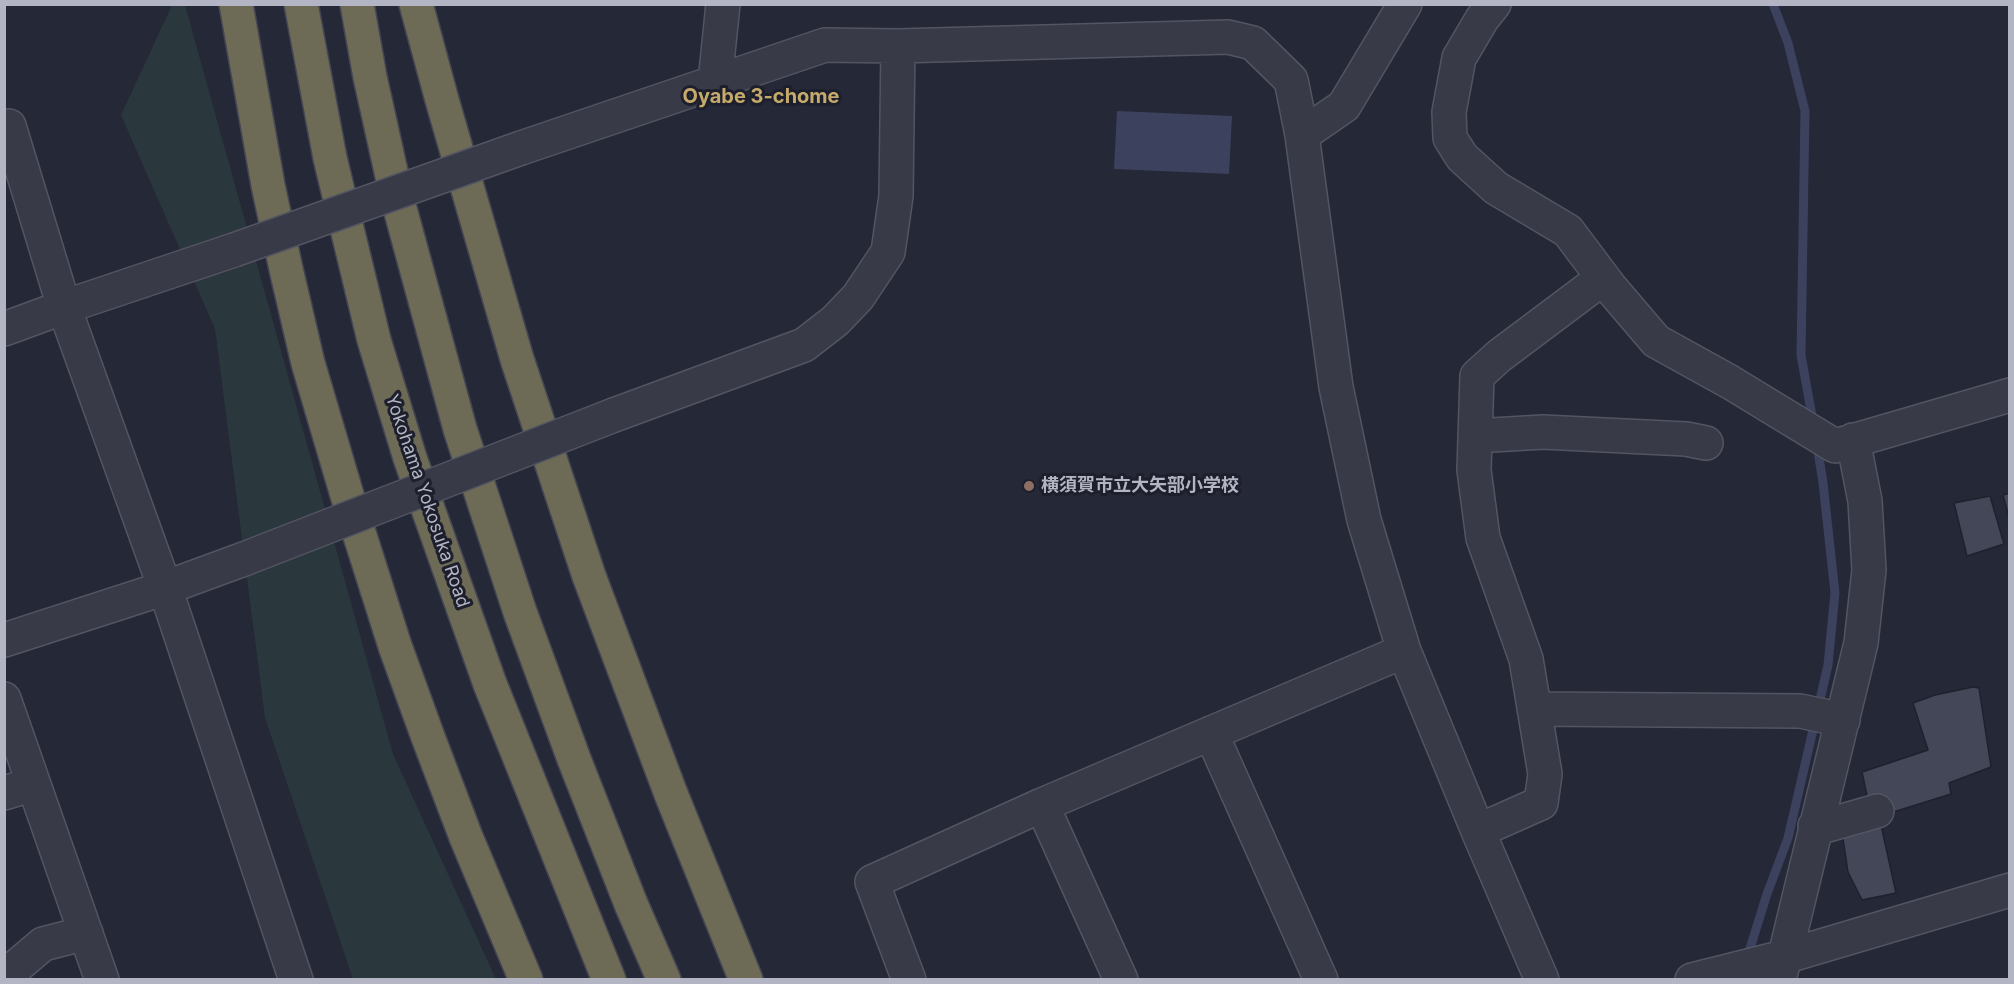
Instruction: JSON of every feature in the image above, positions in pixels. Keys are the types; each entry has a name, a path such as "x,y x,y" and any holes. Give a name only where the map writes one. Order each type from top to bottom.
{"highway":[{"path":"236,4 268,185 286,269 308,363 347,495 395,646 428,737 473,855 526,980"},
{"name":"Yokohama Yokosuka Road","path":"301,4 333,170 374,339 410,458 490,684 609,980"},
{"path":"357,4 370,77 396,194 460,429 520,612 574,759 631,904 664,980"},
{"path":"416,4 517,359 586,565 670,794 746,980"}],"street":[{"path":"715,82 723,4"},
{"path":"1302,135 1344,106 1405,4"},
{"path":"1494,4 1482,19 1459,58 1449,112 1450,138 1462,157 1496,188 1568,231 1603,278 1656,340 1797,423 1844,443 2010,395"},
{"path":"4,329 521,148 825,45 898,46 1228,37 1253,43 1291,80 1302,135 1336,387 1364,520 1404,651 1542,980"},
{"path":"4,640 165,588 244,559 614,415 804,345 835,321 858,297 888,252 896,196 898,46"},
{"path":"4,127 9,126 64,307 165,588 296,980"},
{"path":"1478,831 1541,803 1545,774 1526,659 1483,538 1474,470 1477,376 1499,356 1603,278"},
{"path":"1475,436 1543,432 1686,439 1706,443"},
{"path":"1781,968 1838,719 1861,643 1869,570 1865,501 1844,443"},
{"path":"909,980 872,882 1042,805 1404,651"},
{"path":"4,699 19,789 86,933 102,980"},
{"path":"1534,709 1800,711 1838,719"},
{"path":"1211,733 1321,980"},
{"path":"1042,805 1121,980"},
{"path":"1815,826 1828,825 1877,811"},
{"path":"1692,980 1725,971 1781,968 2009,894"},
{"path":"4,977 42,944 86,933"}],"shaded area":[{"path":"172,5 185,5 393,754 496,979 353,979 265,718 215,329 121,115"}],"water":[{"path":"1117,111 1232,116 1229,174 1114,169"}],"building":[{"path":"2010,493 2010,521 2003,495"},
{"path":"1990,496 2004,544 1967,556 1954,503"},
{"path":"1973,687 1979,688 1991,767 1949,783 1951,794 1887,814 1869,805 1862,772 1928,750 1913,703 1935,695"},
{"path":"1881,825 1896,893 1862,900 1848,872 1842,832"}],"waterway":[{"path":"1773,4 1788,43 1805,111 1801,355 1813,422"},
{"path":"1747,958 1788,838 1828,665 1835,593 1817,445"}],"place":[{"name":"横須賀市立大矢部小学校","path":"1029,486"}],"district":[{"name":"Oyabe 3-chome","path":"761,97"}]}
